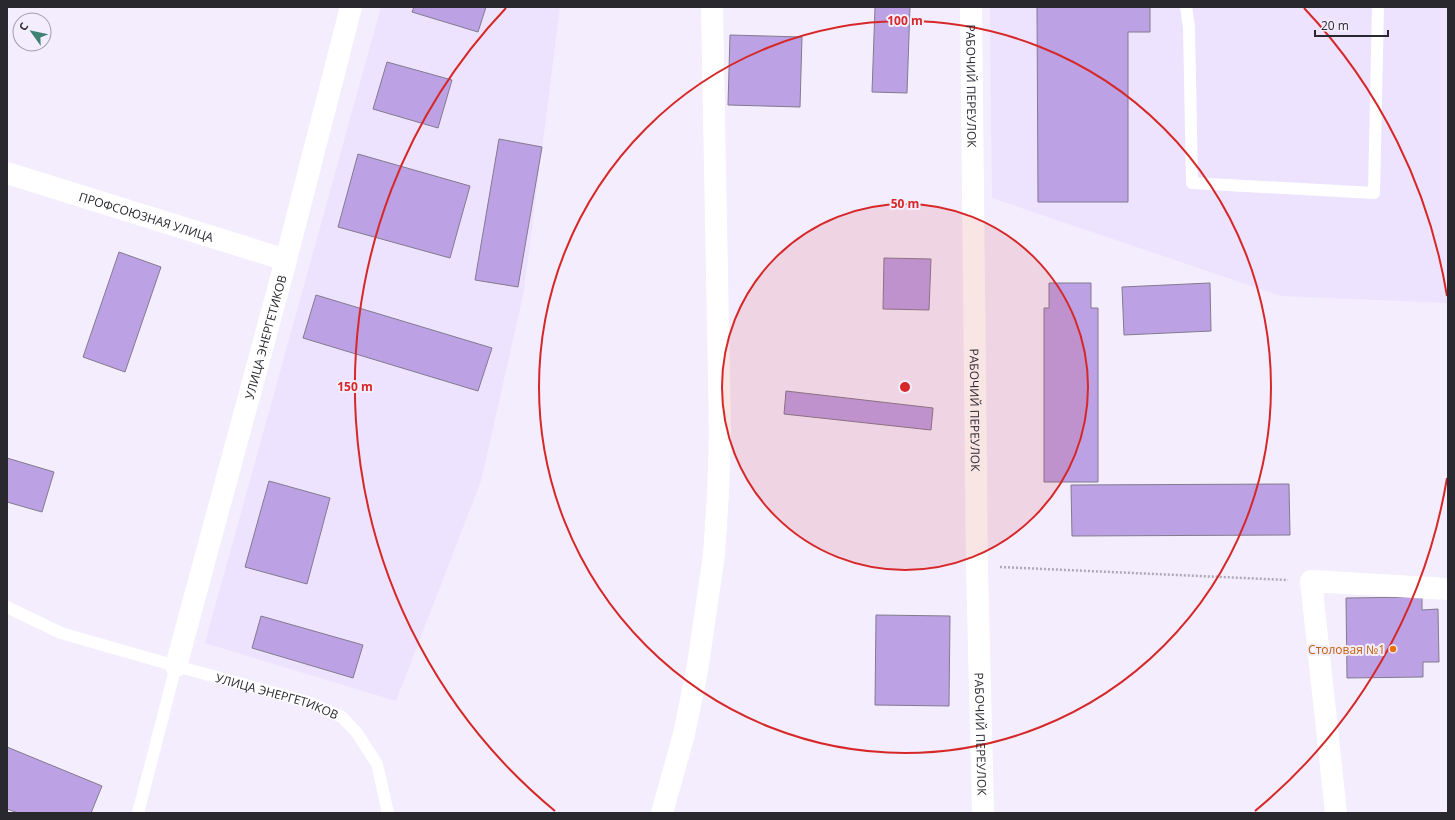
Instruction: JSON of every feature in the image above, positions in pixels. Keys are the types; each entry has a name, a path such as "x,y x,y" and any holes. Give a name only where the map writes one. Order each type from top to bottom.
{"street":[{"name":"УЛИЦА ЭНЕРГЕТИКОВ","path":"176,666 286,260 351,7"},
{"path":"662,813 684,734 697,671 714,555 718,494 720,435 712,7"},
{"name":"РАБОЧИЙ ПЕРЕУЛОК","path":"971,7 977,566 983,813"},
{"name":"ПРОФСОЮЗНАЯ УЛИЦА","path":"7,173 286,260"},
{"path":"1336,813 1311,581 1448,589"}],"lane":[{"path":"1186,7 1189,27 1192,183 1374,194 1378,7"},
{"name":"УЛИЦА ЭНЕРГЕТИКОВ","path":"7,607 61,633 308,702 342,717 357,733 377,764 388,813"},
{"name":"УЛИЦА ЭНЕРГЕТИКОВ","path":"138,813 176,666"}],"path":[{"path":"977,566 1311,581"}],"shaded area":[{"path":"381,7 560,7 524,291 481,481 396,701 205,643"},
{"path":"990,7 1448,7 1448,303 1281,296 992,198"}],"building":[{"path":"414,7 486,7 478,32 412,12"},
{"path":"875,7 910,7 907,93 872,92"},
{"path":"1037,7 1150,7 1150,32 1128,32 1128,202 1038,202"},
{"path":"730,35 802,37 800,107 728,105"},
{"path":"387,62 452,80 438,128 373,109"},
{"path":"499,139 542,147 518,287 475,280"},
{"path":"358,154 470,186 450,258 338,227"},
{"path":"119,252 161,267 125,372 83,357"},
{"path":"884,258 931,259 929,310 883,309"},
{"path":"1049,283 1091,283 1091,308 1098,308 1098,482 1044,482 1044,308 1049,308"},
{"path":"1210,283 1211,331 1124,335 1122,287"},
{"path":"316,295 492,348 478,391 303,338"},
{"path":"786,391 933,408 931,430 784,414"},
{"path":"7,458 54,472 42,512 7,502"},
{"path":"269,481 330,498 307,584 245,567"},
{"path":"1289,484 1290,535 1072,536 1071,485"},
{"name":"Столовая №1","path":"1422,597 1422,610 1438,609 1439,662 1423,662 1423,677 1347,678 1346,598"},
{"path":"876,615 950,616 949,706 875,705"},
{"path":"261,616 363,645 353,678 252,648"},
{"path":"7,747 102,786 91,813 18,813 7,809"}],"place":[{"name":"Столовая №1","path":"1393,649"}]}
